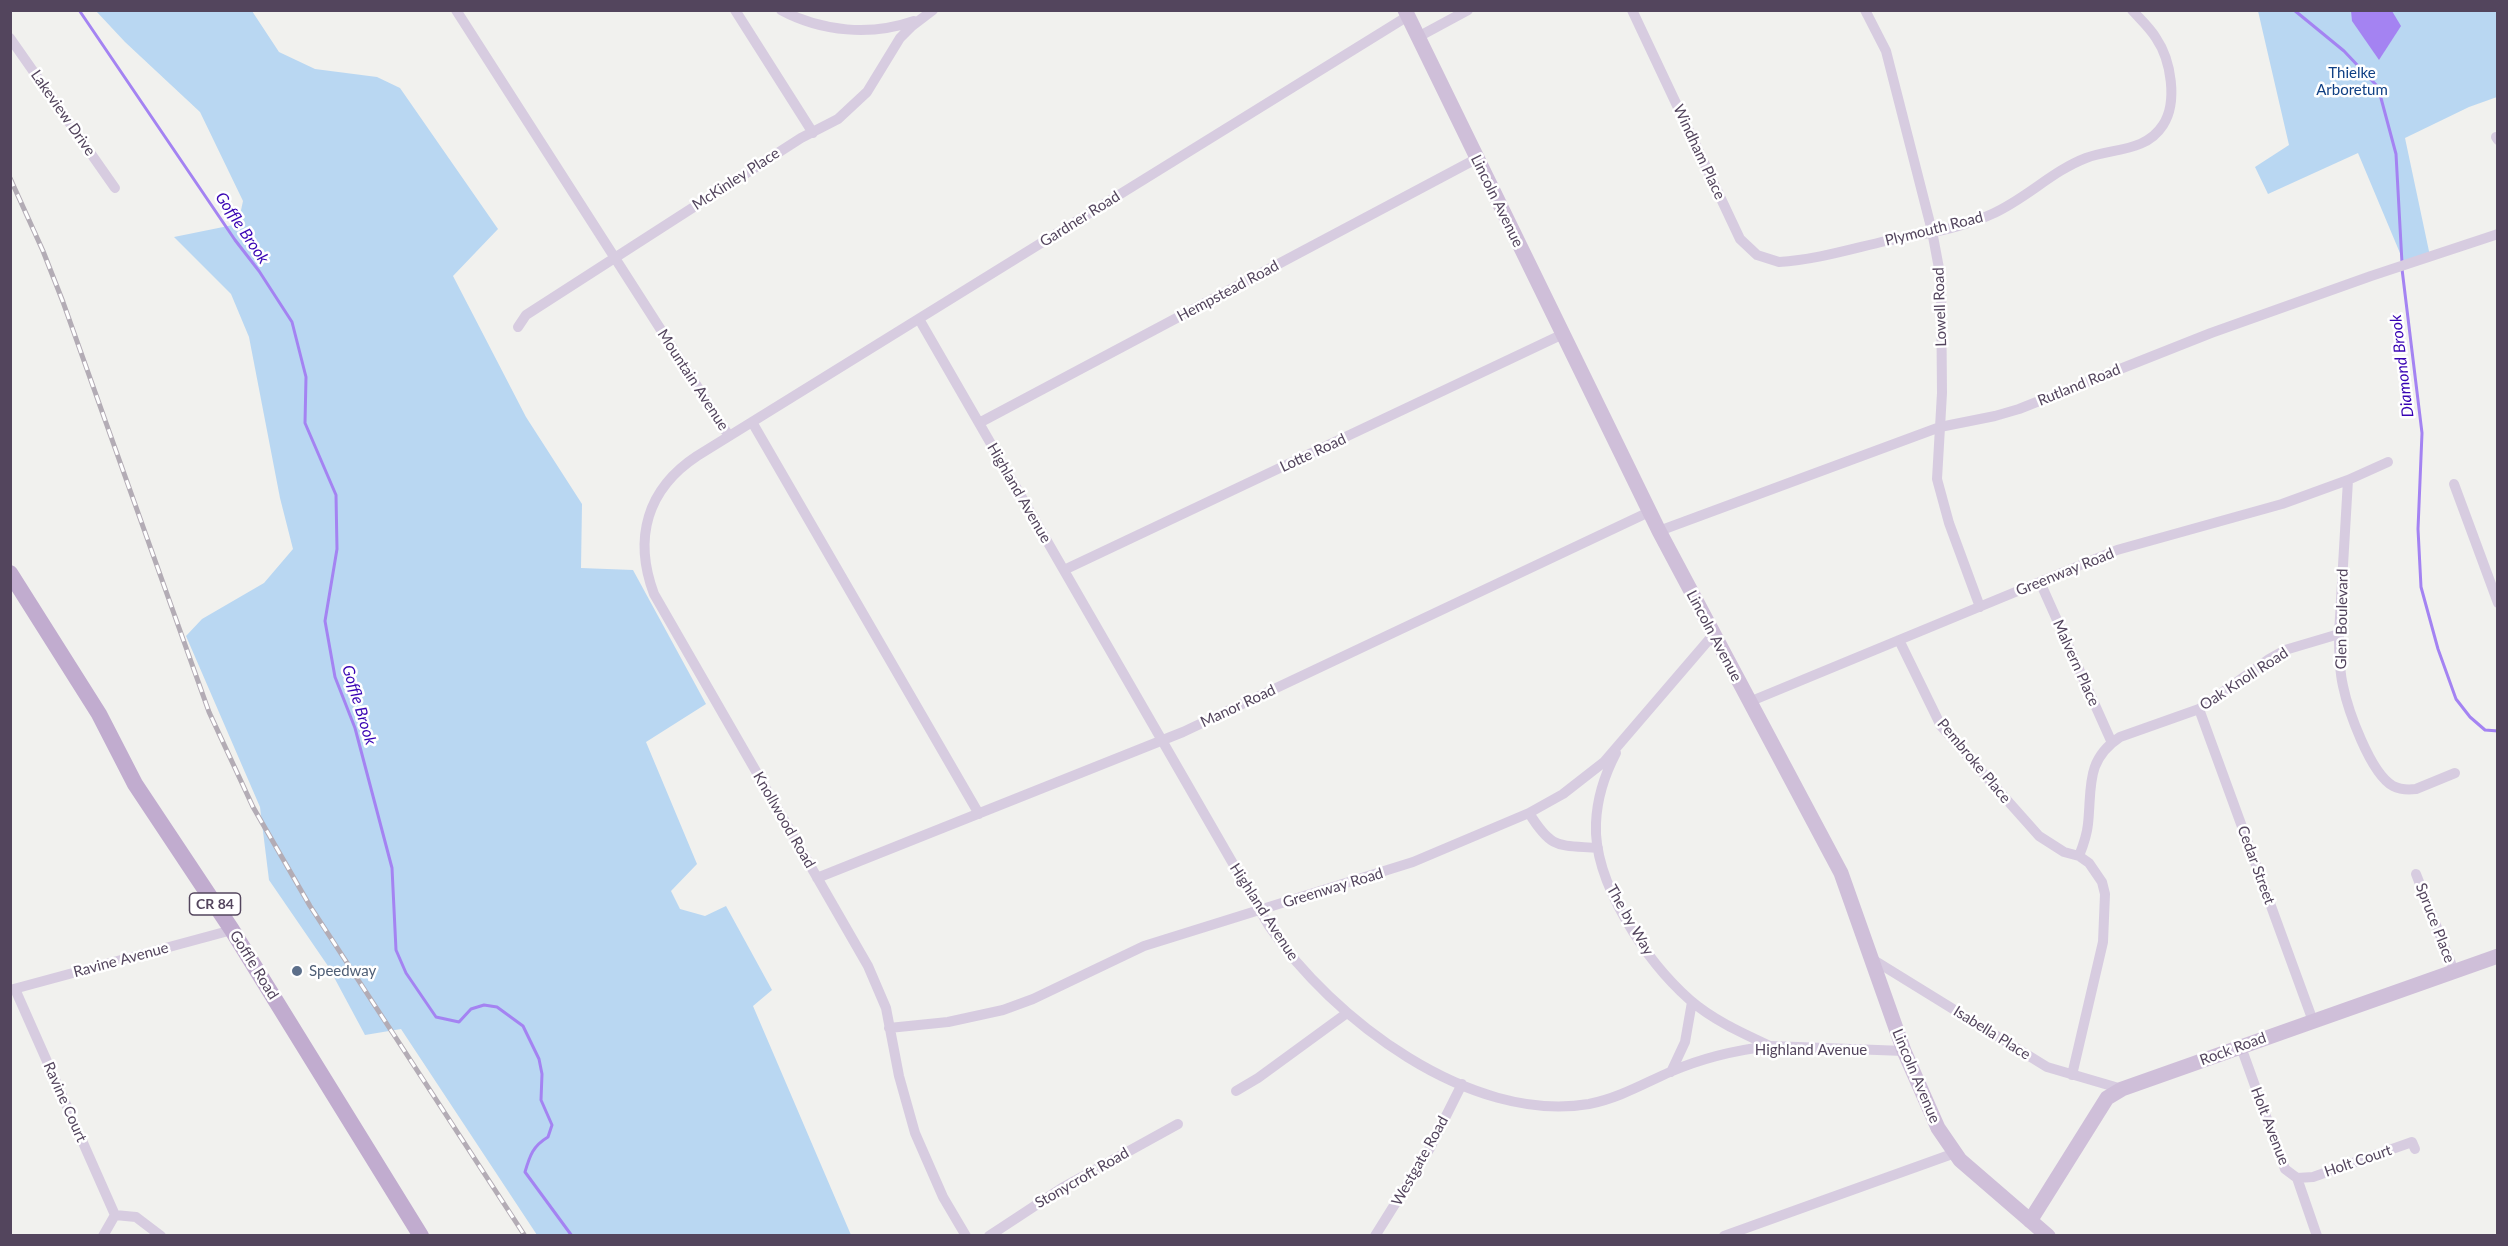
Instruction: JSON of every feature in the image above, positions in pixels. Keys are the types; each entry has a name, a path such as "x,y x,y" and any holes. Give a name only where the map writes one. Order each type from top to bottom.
{"main road":[{"name":"Lincoln Avenue","path":"1407,13 1649,512 1841,873 1904,1051 1938,1128 1960,1161 2048,1236"},
{"name":"Goffle Road","path":"10,573 99,714 135,783 232,930 421,1236"},
{"name":"Rock Road","path":"2030,1221 2107,1098 2122,1089 2498,956"}],"street":[{"name":"Mountain Avenue","path":"456,10 729,436 752,422 979,814"},
{"path":"735,10 813,132"},
{"path":"782,10 817,25 842,29 902,25 930,12"},
{"path":"1418,37 1468,10"},
{"name":"Windham Place","path":"1632,10 1740,239 1748,249 1767,260 1792,261"},
{"name":"Lowell Road","path":"1865,10 1886,51 1932,231 1941,279 1940,427 1936,456 1937,479 1948,523 1980,607"},
{"name":"Plymouth Road","path":"1792,261 1932,231 1991,215 2078,162 2132,147 2150,139 2165,123 2171,102 2169,73 2163,50 2156,37 2132,10"},
{"name":"McKinley Place","path":"518,327 526,315 801,138 838,119 867,92 900,38 930,12"},
{"name":"Gardner Road","path":"752,422 1407,13"},
{"name":"Lakeview Drive","path":"10,38 115,188"},
{"name":"Hempstead Road","path":"979,423 1476,159"},
{"name":"Rutland Road","path":"1659,531 1940,427 2019,409 2278,308 2498,234"},
{"name":"Highland Avenue","path":"919,319 1260,910 1297,963 1315,984 1362,1026 1412,1060 1462,1084 1502,1098 1561,1106 1589,1104 1617,1097 1671,1072 1723,1054 1771,1046 1904,1051"},
{"name":"Lotte Road","path":"1064,570 1562,335"},
{"name":"Knollwood Road","path":"729,436 682,466 658,495 647,524 645,546 647,568 654,594 872,975 886,1008 899,1076 915,1133 943,1197 966,1236"},
{"name":"Greenway Road","path":"1749,702 2117,550 2282,504 2348,480 2388,462"},
{"name":"Glen Boulevard","path":"2348,480 2339,634 2339,658 2348,707 2367,752 2392,786 2409,790 2455,773"},
{"path":"2454,484 2498,603"},
{"name":"Manor Road","path":"817,878 1162,741 1649,512"},
{"name":"Malvern Place","path":"2040,582 2112,743"},
{"name":"Oak Knoll Road","path":"2079,856 2088,825 2089,789 2093,772 2097,761 2112,743 2120,737 2199,709 2285,650 2339,634"},
{"name":"Greenway Road","path":"889,1028 948,1022 1003,1010 1033,999 1144,946 1413,862 1529,813 1584,779 1604,762 1713,635"},
{"name":"Pembroke Place","path":"1899,640 1941,726 2039,836 2064,852 2079,856"},
{"name":"Cedar Street","path":"2199,709 2313,1021"},
{"name":"The by Way","path":"1624,740 1613,758 1599,798 1596,824 1598,848 1609,884 1631,927 1662,971 1692,1002 1740,1032 1771,1046"},
{"path":"1529,813 1543,835 1558,845 1598,848"},
{"path":"2072,1076 2099,958 2105,917 2105,894 2102,882 2089,863 2079,856"},
{"name":"Spruce Place","path":"2416,874 2454,971"},
{"name":"Ravine Avenue","path":"13,989 232,930"},
{"name":"Isabella Place","path":"1871,959 2047,1067 2122,1089"},
{"name":"Ravine Court","path":"13,989 115,1215"},
{"path":"1671,1072 1685,1042 1692,1002"},
{"path":"1236,1091 1258,1078 1347,1013"},
{"name":"Holt Avenue","path":"2241,1047 2285,1169 2297,1178 2317,1236"},
{"name":"Westgate Road","path":"1375,1236 1430,1148 1462,1084"},
{"name":"Stonycroft Road","path":"989,1236 1062,1188 1178,1124"},
{"name":"Holt Court","path":"2297,1178 2313,1177 2412,1142 2415,1149"},
{"path":"1724,1236 1955,1153"},
{"path":"103,1236 115,1215 136,1217 161,1236"}],"green space":[{"path":"96,11 252,11 279,52 315,69 377,77 400,88 498,229 453,276 526,417 582,504 581,568 633,570 706,704 646,742 697,864 671,891 680,909 705,916 726,906 772,990 753,1006 851,1235 537,1235 401,1029 365,1035 328,966 269,880 260,807 186,636 202,619 264,583 293,549 280,498 249,337 231,294 174,237 238,224 243,201 200,112 125,42"},
{"name":"Thielke Arboretum","path":"2258,11 2497,11 2497,97 2469,107 2405,138 2430,256 2405,265 2358,153 2268,194 2255,167 2289,145"}],"shaded area":[{"path":"2351,11 2392,11 2401,26 2379,60 2352,21"}],"waterway":[{"name":"Goffle Brook","path":"79,10 292,322 306,377 305,423 336,495 337,549 325,621 335,677 355,728 392,868 396,950 406,973 436,1017 459,1022 471,1009 484,1005 497,1007 523,1026 539,1059 542,1074 541,1100 552,1125 548,1137 533,1152 525,1172 572,1236"},
{"name":"Diamond Brook","path":"2294,10 2344,51 2378,87 2396,154 2402,263"},
{"name":"Diamond Brook","path":"2402,269 2422,433 2418,529 2421,587 2438,649 2456,699 2470,717 2485,730 2498,731"}],"railway":[{"path":"10,178 63,302 209,712 253,807 310,906 525,1236"}],"place":[{"name":"Speedway","path":"297,971"}]}
